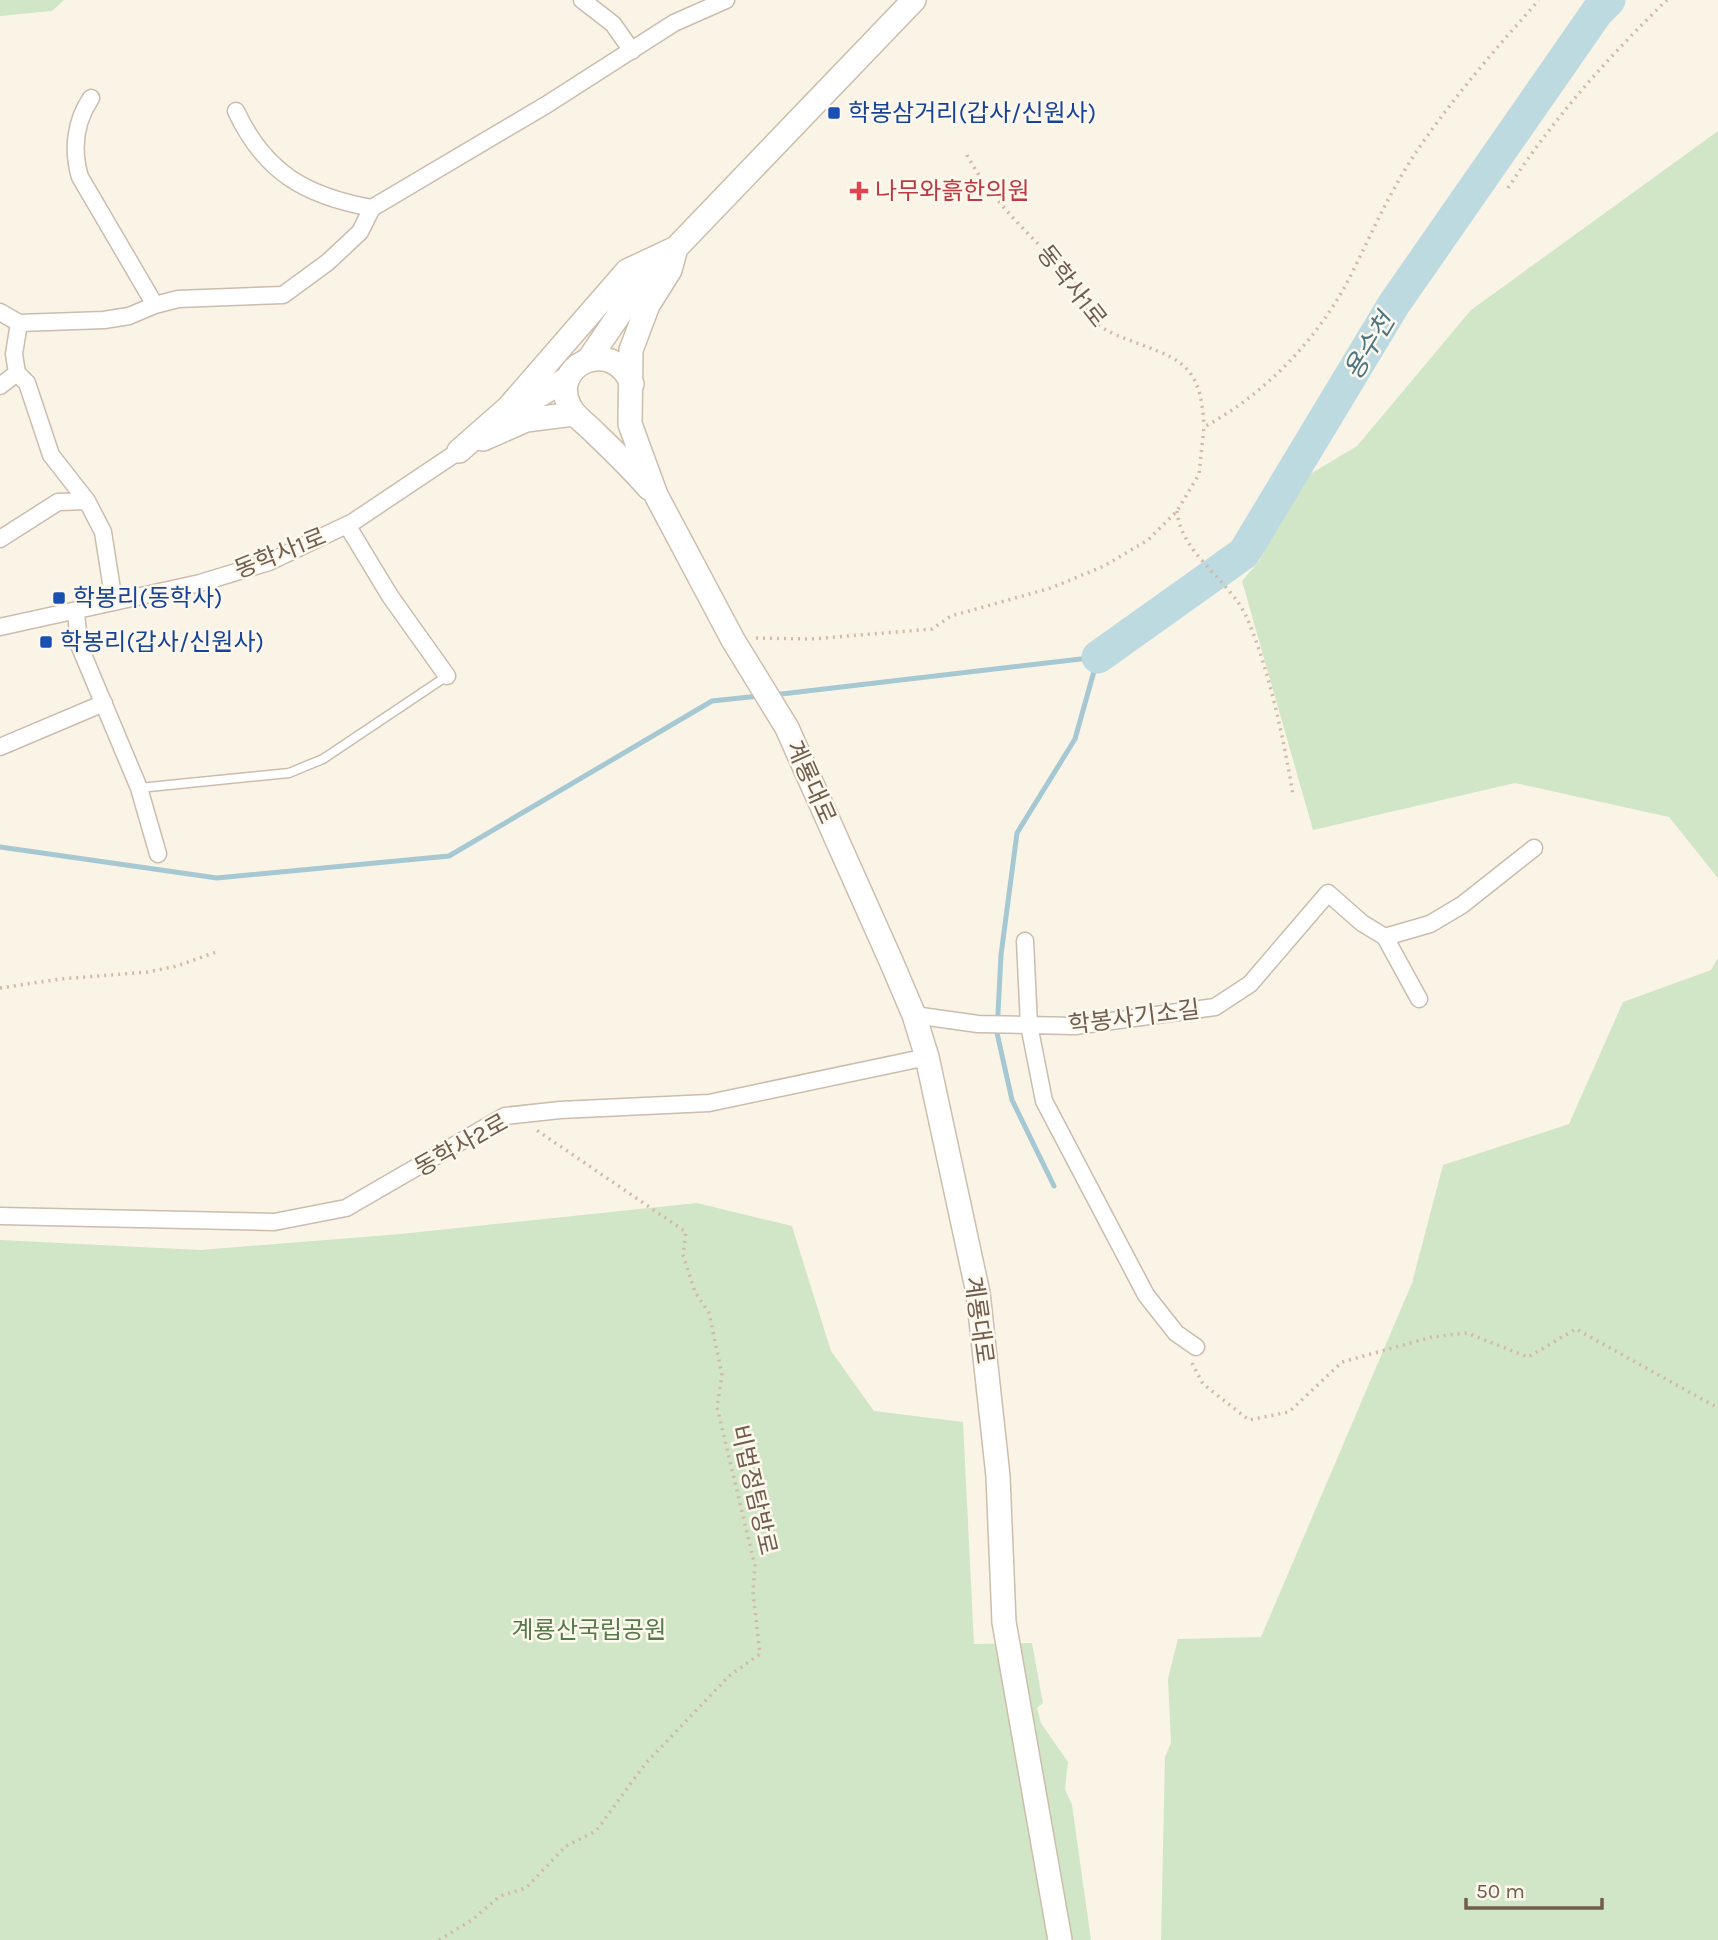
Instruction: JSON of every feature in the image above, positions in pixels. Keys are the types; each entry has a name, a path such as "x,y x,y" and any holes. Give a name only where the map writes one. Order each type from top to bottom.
{"street":[{"path":"582,0 613,24 632,51"},
{"path":"0,312 19,323 46,319 104,320 130,316 178,299 283,295 328,262 360,232 372,208 674,23 726,0"},
{"path":"589,359 624,304 668,253 914,0"},
{"path":"91,98 82,111 74,158 80,177 155,305"},
{"path":"236,111 248,136 283,176 315,194 372,208"},
{"path":"668,253 670,270 648,305 631,351 630,424 656,495 733,640"},
{"path":"458,451 508,408 627,271 668,253"},
{"path":"19,323 14,354 17,373 27,383 51,454 87,501 103,532 114,602"},
{"path":"508,408 541,395 568,378 579,364 589,359 610,360 620,365 631,394"},
{"path":"0,386 17,373"},
{"path":"568,378 566,394 578,417 656,495"},
{"path":"458,451 526,420 578,417 593,425 615,421 631,394"},
{"name":"동학사1로","path":"0,627 200,583 269,562 347,525 458,451"},
{"path":"0,539 58,502 87,501"},
{"path":"347,525 390,596 447,676"},
{"path":"76,612 79,645 139,788 158,854"},
{"name":"계룡대로","path":"733,640 787,729 914,1014 927,1057 978,1293 998,1476 1004,1622 1019,1723 1060,1940"},
{"path":"0,747 104,703"},
{"path":"1385,937 1430,924 1462,905 1534,848"},
{"name":"학봉사기소길","path":"914,1014 978,1024 1075,1026 1215,1007 1250,985 1328,894 1362,923 1385,937 1419,999"},
{"path":"1025,941 1029,1026 1044,1101 1146,1294 1176,1333 1196,1347"},
{"name":"동학사2로","path":"0,1216 274,1222 346,1208 505,1116 709,1103 927,1057"}],"lane":[{"path":"139,788 289,773 323,759 447,676"}],"path":[{"path":"1204,427 1228,414 1269,384 1313,335 1352,274 1378,215 1421,145 1494,50 1539,0"},
{"path":"1508,188 1546,130 1613,52 1667,0"},
{"name":"동학사1로","path":"733,640 748,636 759,639 812,639 932,629 951,616 1051,588 1104,566 1147,540 1177,511 1199,474 1204,427 1203,396 1185,365 1110,333 1089,316 1084,295 1074,281 999,202 979,178 967,155"},
{"path":"1177,511 1184,534 1246,616 1286,753 1293,795"},
{"path":"0,988 60,979 148,972 177,966 219,950"},
{"name":"비법정탐방로","path":"439,1940 472,1920 500,1896 526,1888 566,1846 596,1831 645,1764 729,1676 760,1654 753,1592 755,1566 717,1407 722,1375 709,1313 695,1292 683,1255 686,1232 539,1134 523,1114"},
{"path":"1176,1333 1203,1384 1249,1420 1289,1412 1342,1362 1419,1340 1466,1333 1528,1357 1576,1329 1718,1408"}],"green space":[{"path":"0,0 64,0 52,11 0,16"},
{"path":"1718,131 1718,878 1669,817 1515,783 1313,830 1242,581 1260,560 1269,524 1286,495 1305,477 1357,446 1471,310"},
{"path":"1718,958 1718,1940 1161,1940 1165,1757 1171,1743 1168,1679 1178,1639 1261,1637 1412,1283 1443,1165 1569,1124 1623,1002 1711,970"},
{"name":"계룡산국립공원","path":"697,1203 792,1226 831,1351 874,1411 963,1422 974,1644 1032,1643 1043,1703 1037,1708 1041,1723 1068,1762 1065,1789 1072,1805 1091,1940 0,1940 0,1240 200,1250 400,1234"}],"waterway":[{"name":"용수천","path":"1098,657 1244,553 1394,304 1597,12 1609,0"},
{"path":"773,695 1098,657 1075,739 1017,833 1001,955 997,1033 1012,1100 1054,1186"},
{"path":"0,847 217,878 449,856 712,701 759,696"}],"place":[{"name":"학봉삼거리(갑사/신원사)","path":"834,113"},
{"name":"나무와흙한의원","path":"859,191"},
{"name":"학봉리(동학사)","path":"59,598"},
{"name":"학봉리(갑사/신원사)","path":"46,642"}]}
